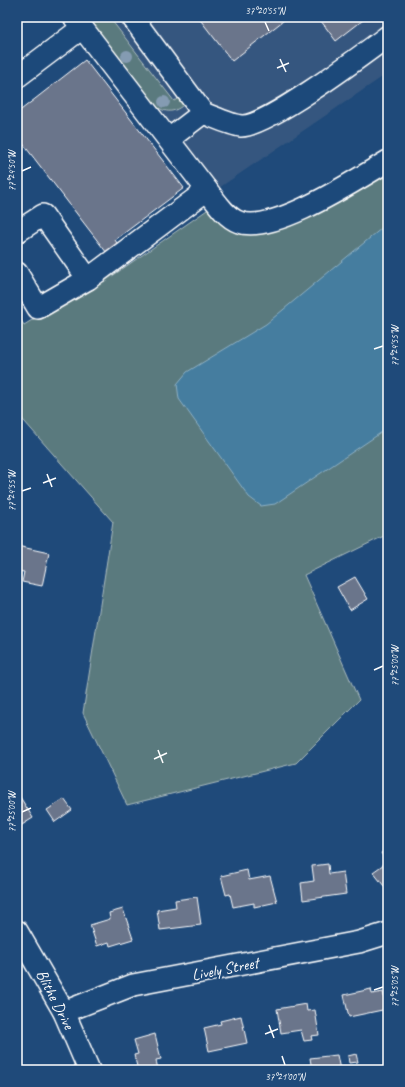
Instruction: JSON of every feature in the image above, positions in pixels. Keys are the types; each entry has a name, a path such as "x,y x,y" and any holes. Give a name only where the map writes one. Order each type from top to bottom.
{"street":[{"path":"132,17 203,113 241,126 260,122 353,63 388,36"},
{"path":"17,77 78,22 207,190 226,213 238,222 250,223 273,220 304,209 388,161"},
{"path":"169,139 203,113"},
{"path":"17,273 38,308 88,279 207,190"},
{"path":"17,232 43,215 88,279"},
{"name":"Blithe Drive","path":"17,931 64,1012 89,1070"},
{"name":"Lively Street","path":"64,1012 134,985 359,942 388,933"}],"shaded area":[{"path":"61,17 388,17 388,73 201,200"},
{"path":"388,223 388,428 275,504 261,506 249,497 179,399 177,384 187,372 266,324"}],"green space":[{"path":"87,17 109,17 174,101 181,97 186,103 178,109 170,111 163,110 154,105"},
{"path":"388,170 388,534 304,575 359,700 296,763 127,805 83,713 113,522 17,413 17,314 24,325 80,290 105,281 210,208 235,230"}],"building":[{"path":"198,17 288,17 232,61"},
{"path":"318,17 367,17 336,41"},
{"path":"85,60 184,188 115,240 121,249 110,257 17,136 17,113"},
{"path":"17,546 49,553 42,586 22,582 24,572 17,571"},
{"path":"355,577 368,599 350,610 337,587"},
{"path":"20,797 33,818 17,828 17,799"},
{"path":"64,799 72,810 55,822 47,810"},
{"path":"388,848 388,884 384,886 373,872 387,862 381,853"},
{"path":"328,864 329,874 343,872 346,894 303,900 301,883 314,881 312,866"},
{"path":"247,870 249,880 270,876 277,902 254,907 254,903 233,907 230,894 226,895 221,876"},
{"path":"197,897 201,925 160,930 157,910 176,907 175,900"},
{"path":"123,909 133,939 110,946 109,942 97,946 90,925 110,919 109,913"},
{"path":"371,989 372,994 383,992 387,1009 349,1017 344,995"},
{"path":"306,1004 307,1011 315,1010 319,1035 311,1036 312,1040 304,1041 301,1030 281,1033 277,1009"},
{"path":"241,1016 247,1043 209,1051 204,1028 221,1024 220,1021"},
{"path":"155,1034 161,1059 156,1060 158,1070 138,1070 134,1055 138,1054 134,1040"},
{"path":"356,1054 358,1062 349,1063 348,1056"},
{"path":"337,1055 340,1070 312,1070 310,1058"}]}
